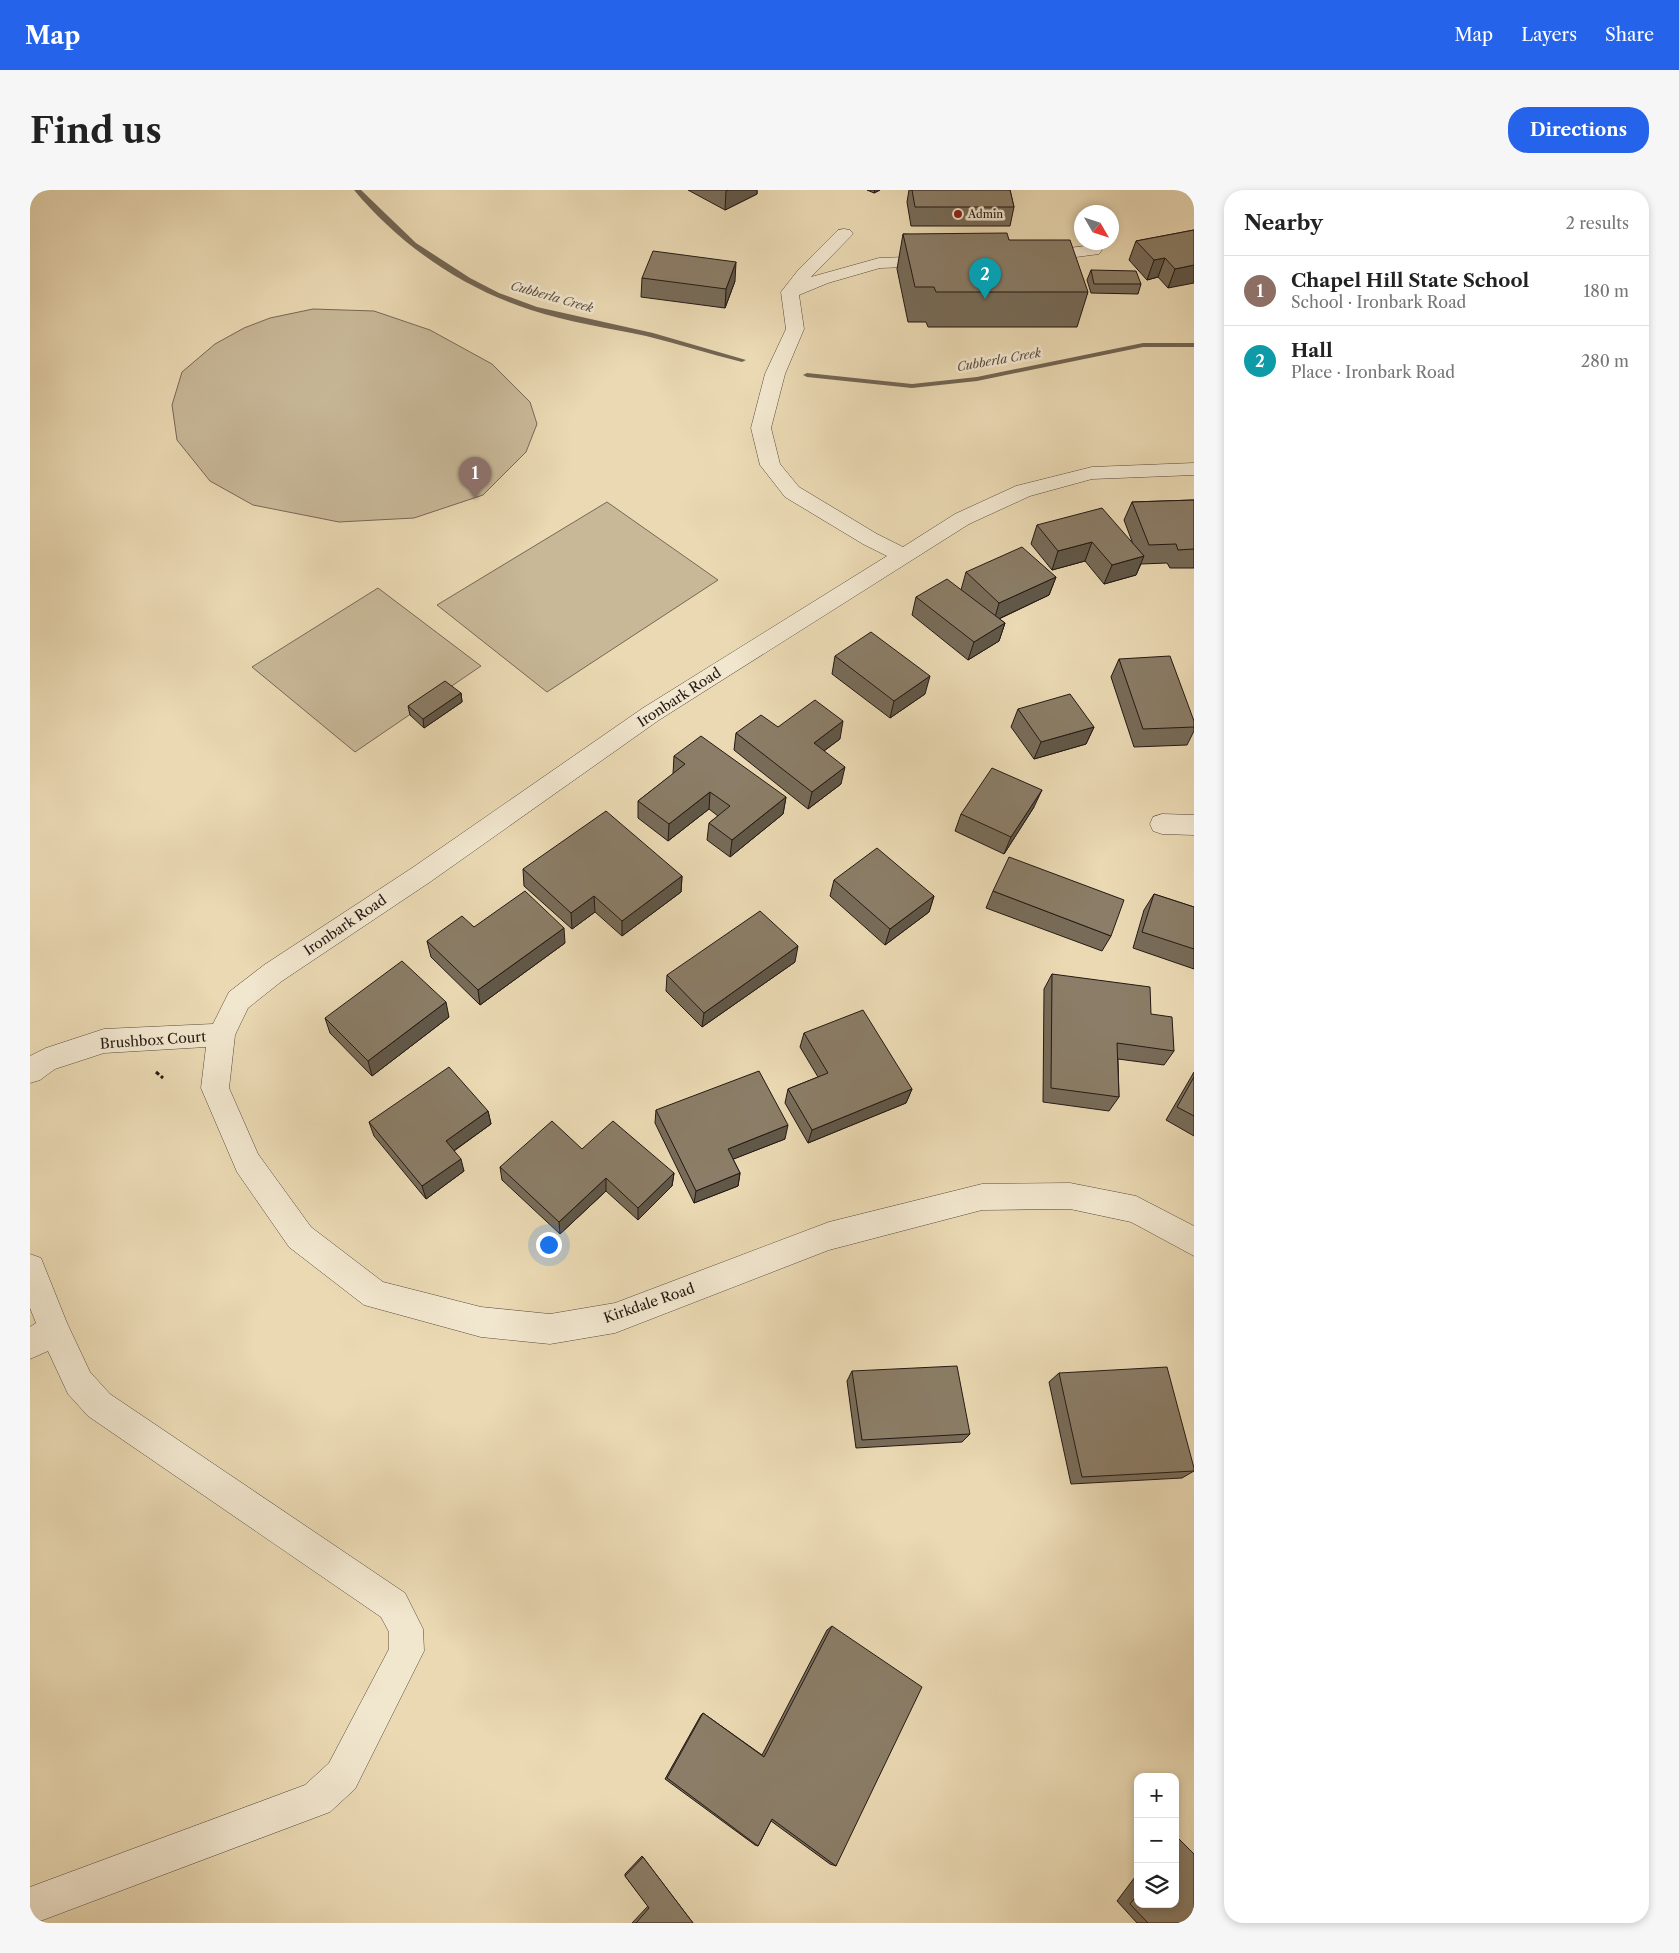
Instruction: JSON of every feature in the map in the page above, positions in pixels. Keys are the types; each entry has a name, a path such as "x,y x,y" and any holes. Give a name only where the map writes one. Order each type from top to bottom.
{"street":[{"path":"844,234 805,273 790,292 795,329 775,374 761,428 770,465 792,492 862,534 902,555"},
{"path":"1022,259 1093,250"},
{"path":"790,292 822,279 879,263 949,261"},
{"name":"Ironbark Road","path":"221,1035 238,1000 273,973 421,875 651,714 962,518 1023,491 1092,473 1194,469"},
{"path":"1162,824 1194,825"},
{"name":"Brushbox Court","path":"30,1071 46,1060 104,1041 221,1035"},
{"name":"Kirkdale Road","path":"221,1035 215,1088 247,1163 300,1237 375,1295 481,1322 550,1329 615,1318 830,1236 982,1197 1070,1196 1136,1210 1194,1242"},
{"path":"30,1268 42,1337 79,1384 99,1405 394,1605 406,1629 407,1652 342,1776 317,1799 30,1906"}],"shaded area":[{"path":"313,309 374,311 430,330 492,364 530,402 537,424 526,452 483,495 414,518 339,522 253,505 210,481 177,440 172,405 182,372 215,344 244,328 270,318"},
{"path":"607,502 718,580 547,692 437,605"},
{"path":"378,588 481,666 355,752 252,667"}],"building":[{"path":"912,190 1010,190 1014,207 915,207"},
{"path":"1194,230 1194,265 1175,269 1165,258 1154,260 1136,241"},
{"path":"1007,233 1009,240 1070,240 1088,292 936,292 934,287 915,287 903,234"},
{"path":"653,251 736,262 726,289 642,278"},
{"path":"1091,270 1136,271 1141,284 1094,284"},
{"path":"1194,500 1194,549 1178,550 1176,544 1149,545 1132,502"},
{"path":"1102,508 1144,556 1112,565 1092,542 1058,551 1037,525"},
{"path":"1022,547 1056,577 999,603 966,572"},
{"path":"947,579 1005,623 974,642 916,597"},
{"path":"871,632 930,676 894,701 835,656"},
{"path":"1170,656 1194,721 1194,727 1143,729 1119,659"},
{"path":"445,681 461,693 423,719 408,706"},
{"path":"1070,694 1094,727 1041,742 1018,709"},
{"path":"815,700 843,721 814,743 845,767 812,792 736,733 761,715 778,727"},
{"path":"701,736 786,797 732,840 709,823 730,806 710,792 669,824 638,801 685,764 674,756"},
{"path":"992,768 1042,790 1011,837 961,814"},
{"path":"606,811 682,876 622,921 594,896 571,913 523,869"},
{"path":"877,848 934,896 890,929 834,880"},
{"path":"1009,857 1124,900 1111,936 993,891"},
{"path":"525,891 564,928 478,990 427,941 462,916 474,927"},
{"path":"1154,894 1194,907 1194,949 1142,932"},
{"path":"760,911 798,946 704,1013 667,975"},
{"path":"402,961 446,1002 368,1061 325,1018"},
{"path":"1052,974 1150,987 1151,1014 1172,1017 1174,1051 1117,1043 1119,1097 1051,1088"},
{"path":"863,1010 912,1089 812,1130 788,1089 828,1073 804,1033"},
{"path":"449,1067 488,1111 446,1141 461,1159 422,1186 369,1122"},
{"path":"759,1071 788,1125 728,1149 740,1173 696,1191 656,1110"},
{"path":"1194,1077 1194,1116 1177,1107"},
{"path":"552,1121 582,1149 613,1121 674,1173 638,1208 606,1178 559,1222 500,1167"},
{"path":"957,1366 970,1434 862,1440 852,1371"},
{"path":"1167,1367 1194,1471 1082,1477 1059,1373"},
{"path":"832,1626 922,1687 836,1866 772,1819 758,1846 667,1778 703,1713 764,1757"},
{"path":"1179,1839 1194,1854 1194,1923 1148,1923 1130,1904 1134,1899 1134,1908 1179,1908"},
{"path":"643,1857 693,1923 636,1923 649,1908 625,1876"}],"waterway":[{"name":"Cubberla Creek","path":"357,190 413,245 467,280 496,295 535,309 650,335 742,360"},
{"name":"Cubberla Creek","path":"807,375 912,386 977,379 1143,345 1194,345"}],"place":[{"name":"Admin","path":"958,214"},
{"name":"Hall","path":"985,299"},
{"name":"Chapel Hill State School","path":"475,498"}]}
